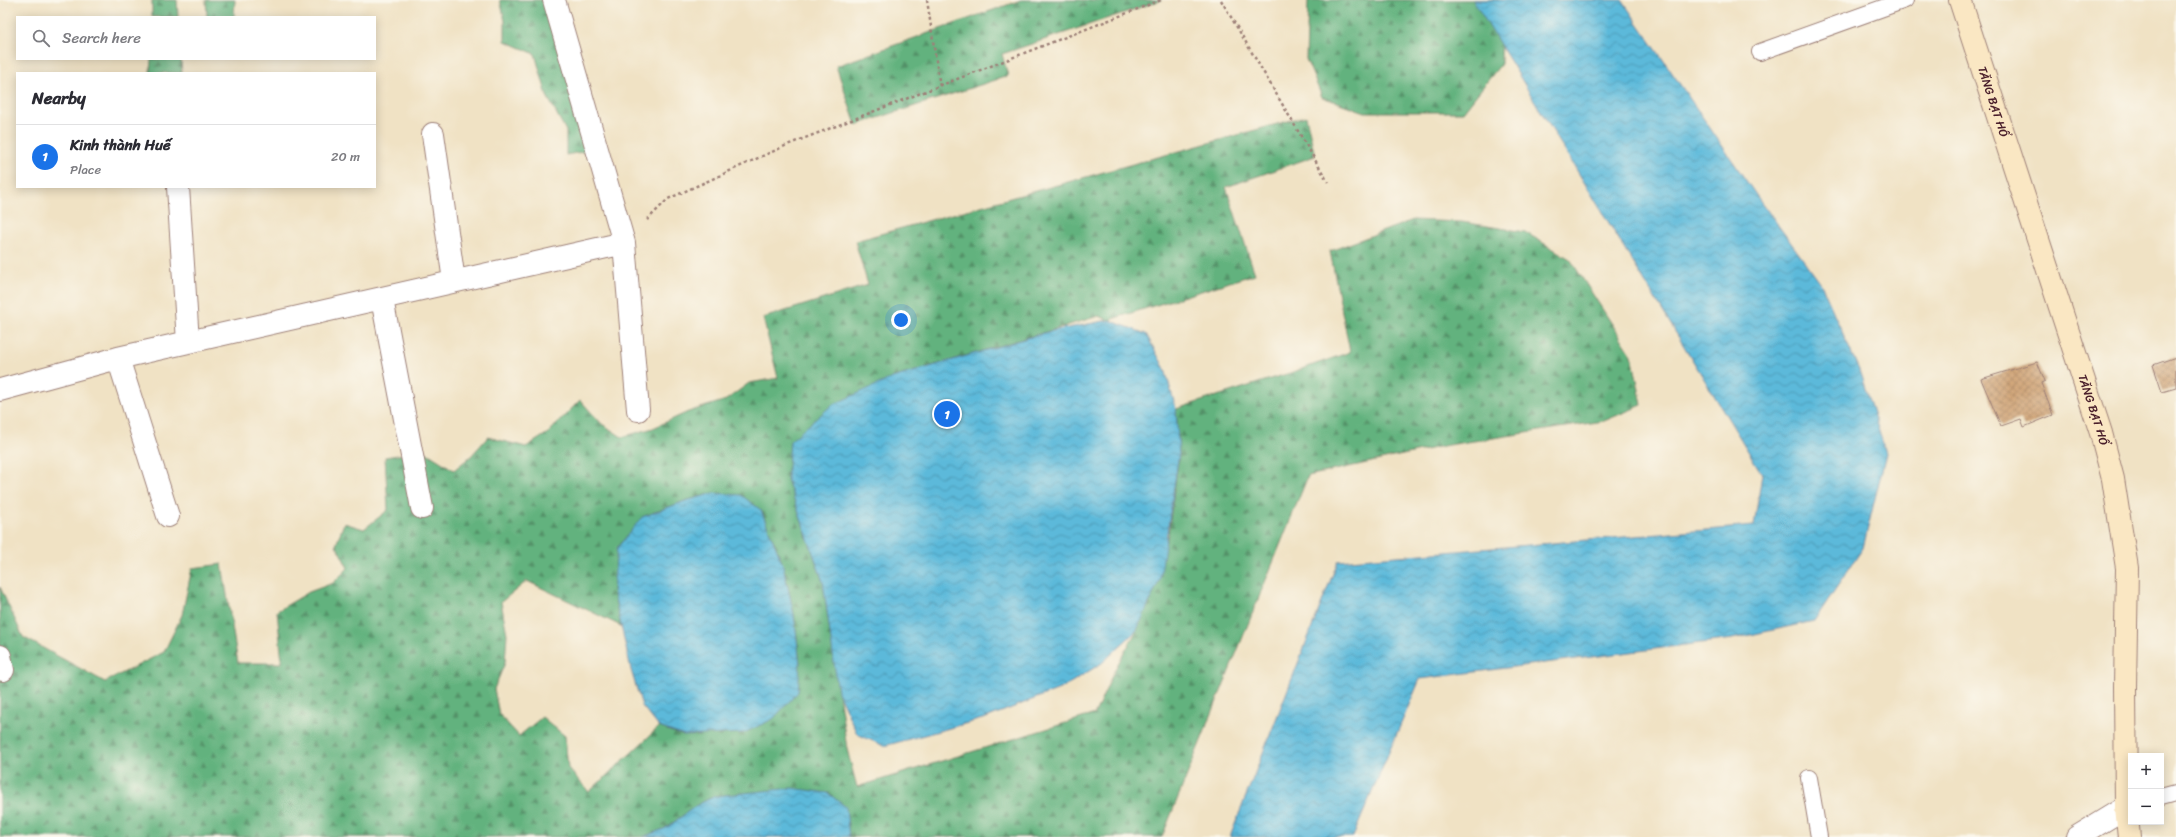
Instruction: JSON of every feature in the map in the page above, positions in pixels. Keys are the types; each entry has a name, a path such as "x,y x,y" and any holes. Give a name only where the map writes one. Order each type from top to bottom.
{"main road":[{"name":"TĂNG BẠT HỔ","path":"1960,0 2101,433 2113,479 2127,568 2125,687 2128,789"},
{"name":"TĂNG BẠT HỔ","path":"2129,825 2129,837"}],"street":[{"path":"554,0 624,243 638,410"},
{"path":"433,134 454,281"},
{"path":"178,188 188,342"},
{"path":"0,390 118,358 624,243"},
{"path":"382,299 422,508"},
{"path":"118,358 168,516"},
{"path":"2077,837 2128,807"}],"lane":[{"path":"1760,52 1905,0"},
{"path":"1809,778 1819,837"},
{"path":"2164,796 2176,793"}],"path":[{"path":"927,0 940,87"},
{"path":"624,243 668,199 787,145 940,87 1161,0"},
{"path":"1221,0 1328,182"}],"green space":[{"path":"152,0 177,0 178,16 152,16"},
{"path":"206,0 235,0 234,16 207,16"},
{"path":"500,0 547,0 592,150 566,155 566,131 547,96 535,54 505,41 505,21"},
{"path":"1021,0 1162,0 1002,54 1008,76 856,125 836,66"},
{"path":"1308,0 1499,0 1502,4 1501,64 1463,112 1365,112 1322,97 1306,59"},
{"path":"151,60 181,60 182,72 150,72"},
{"path":"1306,116 1315,156 1226,187 1255,274 1109,320 1099,316 892,378 787,479 823,582 847,749 857,787 1095,714 1115,669 1137,630 1168,535 1179,454 1176,409 1296,371 1350,352 1330,251 1413,220 1462,222 1525,232 1570,259 1632,355 1642,405 1604,421 1448,445 1308,476 1162,837 849,837 846,807 741,794 715,796 697,805 666,828 643,837 0,837 0,587 23,637 105,682 164,652 182,615 192,568 222,564 238,663 282,663 277,611 309,592 333,583 348,568 336,545 344,523 364,529 388,510 385,457 424,451 454,470 471,456 488,437 526,447 548,433 580,400 602,424 622,437 653,428 688,412 726,400 749,383 778,378 763,318 868,285 855,241","holes":["714,493 761,510 783,565 794,614 800,664 684,736 659,727 589,792 568,768 565,736 542,717 519,736 499,714 494,689 505,663 507,634 501,602 527,581 621,626 613,590 642,517 685,501"]}],"water":[{"path":"1473,0 1622,0 1756,195 1821,284 1859,370 1886,453 1863,548 1814,621 1732,639 1420,679 1353,837 1230,837 1338,561 1754,526 1762,474"},
{"path":"1109,320 1146,334 1165,369 1176,409 1179,454 1160,579 1137,630 1102,663 1062,688 986,718 884,746 857,734 838,692 823,582 787,479 790,441 832,405 892,378 1047,332"},
{"path":"714,493 741,495 761,510 783,565 794,614 800,664 798,692 773,719 744,733 684,736 659,727 642,706 631,670 613,590 617,548 642,517 685,501"},
{"path":"792,788 828,793 846,807 849,837 643,837 666,828 697,805 715,796"}],"building":[{"path":"2176,357 2176,388 2162,392 2153,365"},
{"path":"2037,362 2045,381 2041,383 2053,415 2024,427 2021,419 2001,426 1981,379"}],"place":[{"name":"Kinh thành Huế","path":"947,414"}]}
